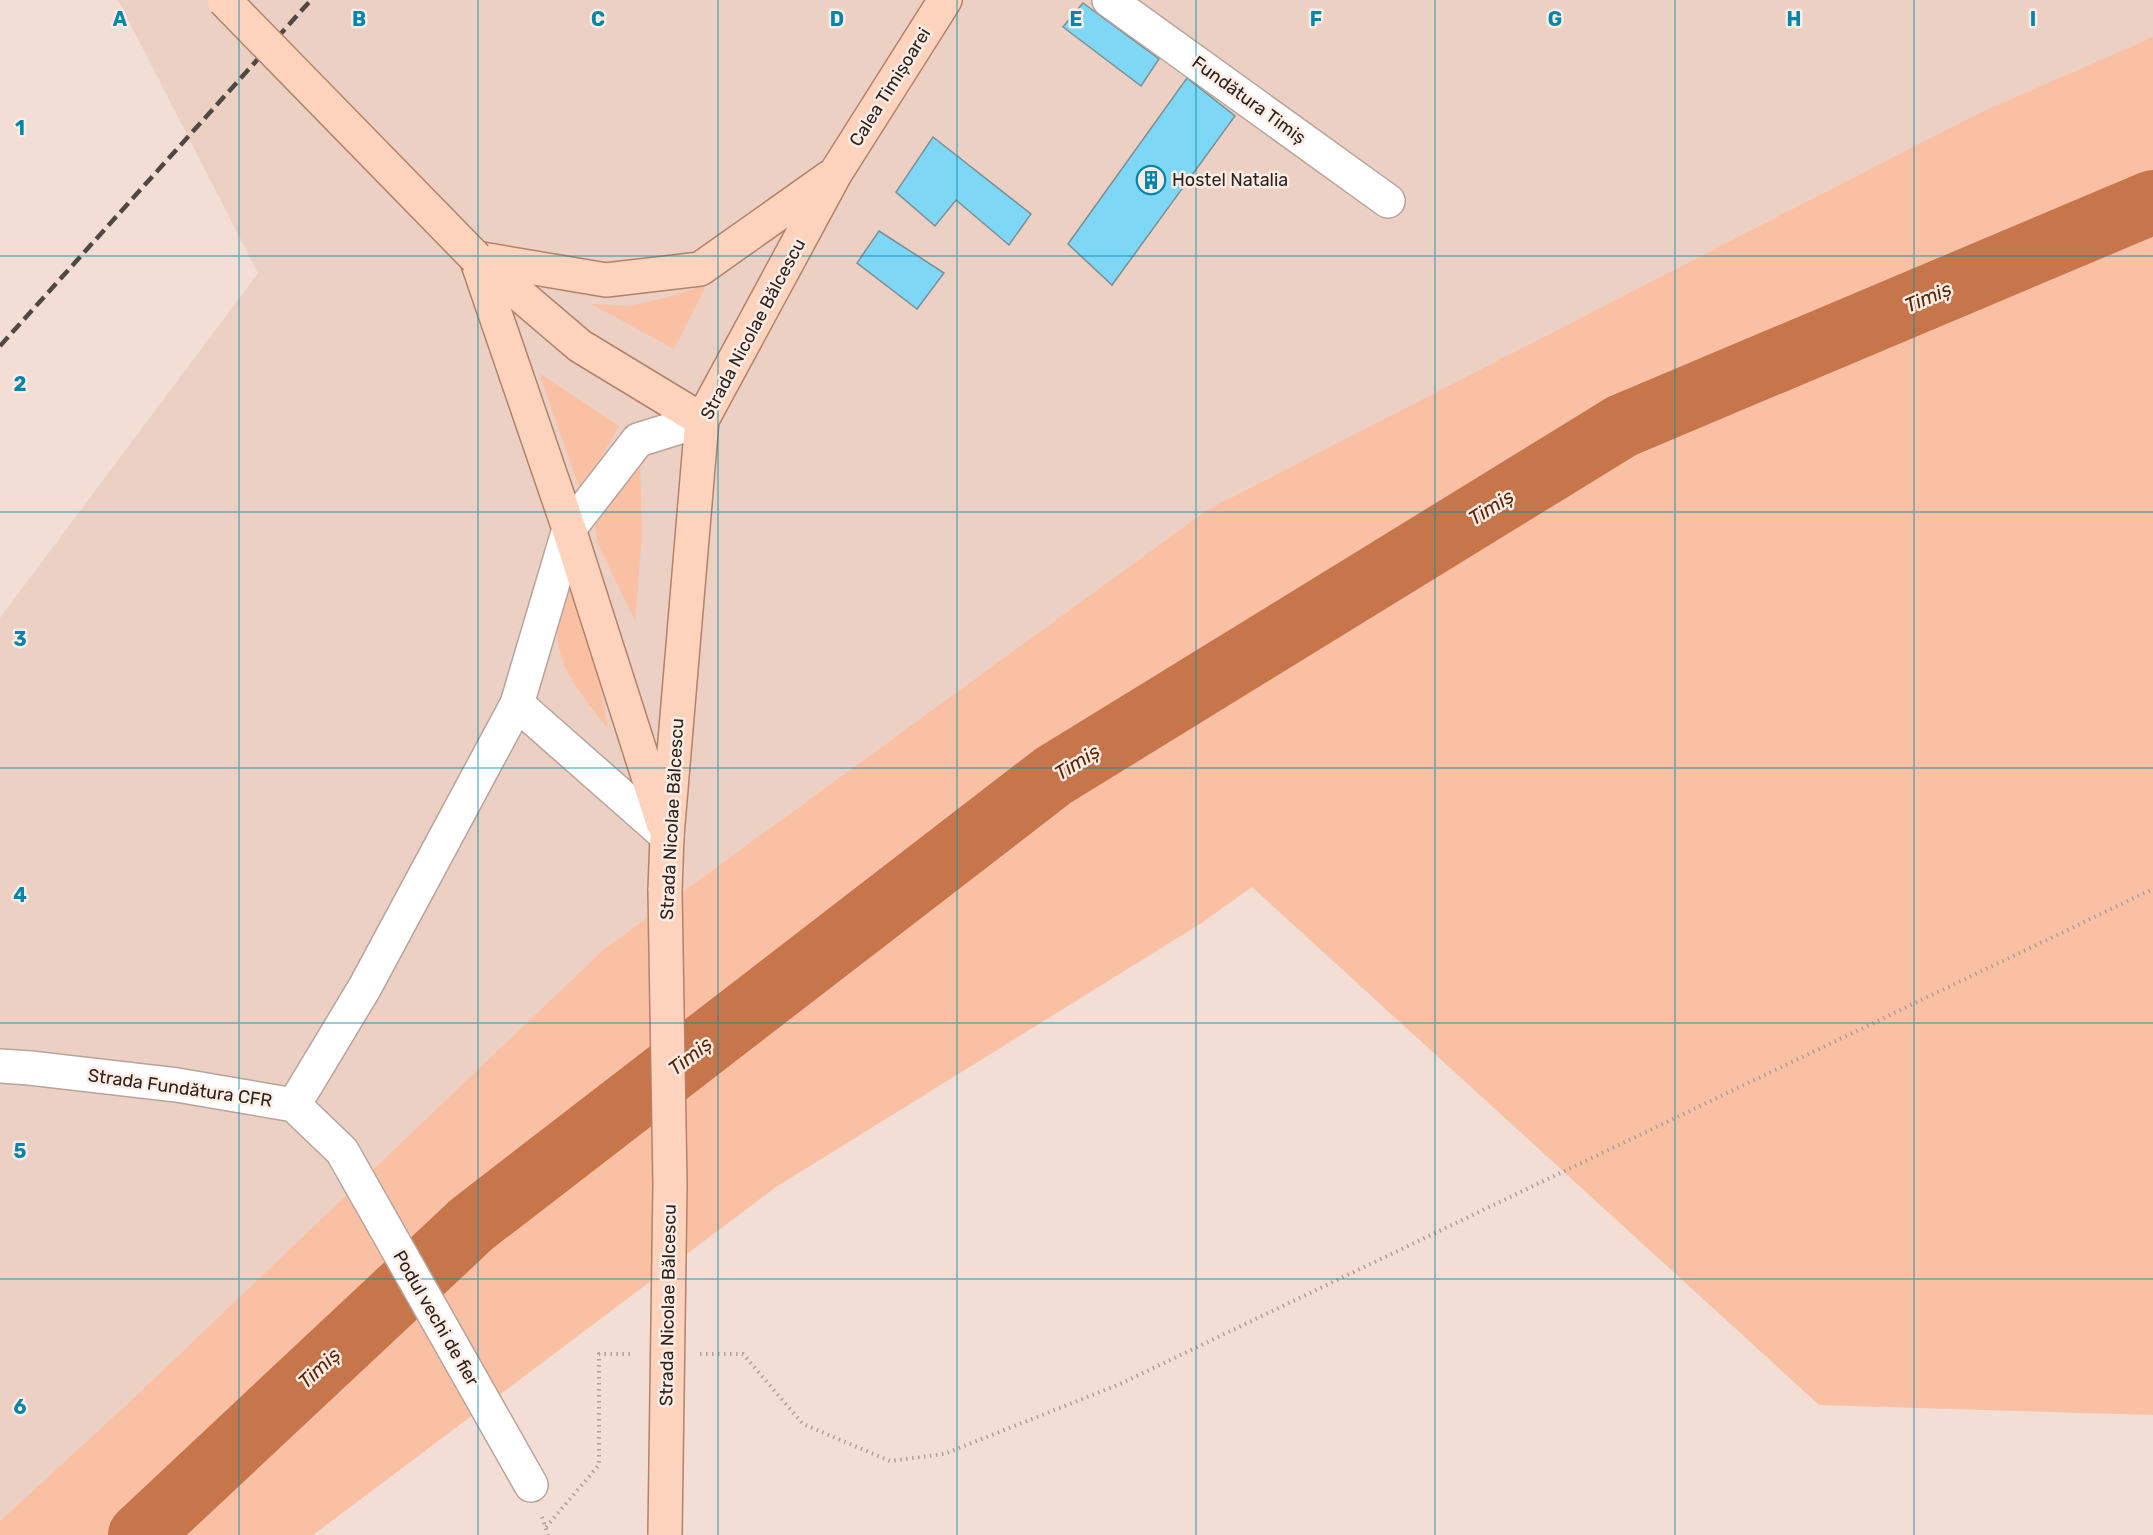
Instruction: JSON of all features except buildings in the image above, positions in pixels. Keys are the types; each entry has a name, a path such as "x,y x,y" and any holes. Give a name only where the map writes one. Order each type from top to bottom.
{"main road":[{"path":"224,0 476,258 580,346 702,420"},
{"name":"Calea Timișoarei","path":"835,174 945,0"},
{"path":"476,258 606,280 700,268 835,174"},
{"name":"Strada Nicolae Bălcescu","path":"664,1535 670,1184 665,890 667,836 702,420 835,174"},
{"path":"476,258 569,529 667,836"}],"street":[{"name":"Fundătura Timiș","path":"1109,0 1388,201"},
{"path":"294,1105 365,987 517,704 569,529 638,440 702,420"},
{"path":"517,704 667,836"},
{"name":"Strada Fundătura CFR","path":"0,1066 166,1084 294,1105 342,1151"},
{"name":"Podul vechi de fier","path":"342,1151 531,1485"}],"path":[{"path":"699,1354 743,1354 803,1424 890,1461 944,1454 1120,1384 2153,889"},
{"path":"546,1527 599,1465 599,1354 644,1354"}],"shaded area":[{"path":"118,0 2153,0 2153,37 1979,113 1207,510 604,949 138,1394 0,1521 0,618 258,273"},
{"path":"2153,37 2153,1415 1819,1405 1252,887 1200,924 776,1187 313,1535 0,1535 0,1521 138,1394 604,949 1207,510 1979,113"},
{"path":"706,285 674,349 591,304 629,306"},
{"path":"539,373 619,426 581,492"},
{"path":"640,463 642,535 635,621 597,542 595,525"},
{"path":"571,586 596,662 608,729 574,684 567,672 558,645 559,620"}],"waterway":[{"name":"Timiș","path":"140,1535 472,1224 1053,776 1622,426 2153,202"}],"railway":[{"path":"0,346 311,0"}],"place":[{"name":"Hostel Natalia","path":"1151,180"}]}
